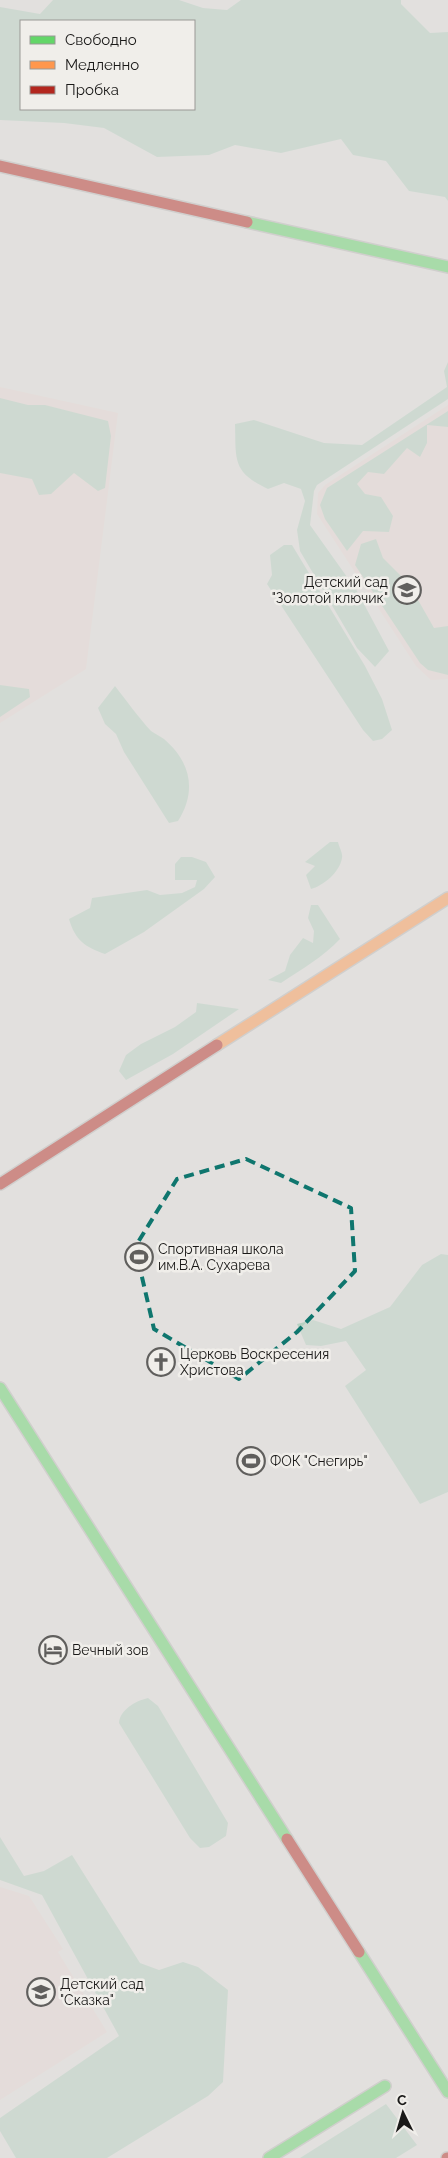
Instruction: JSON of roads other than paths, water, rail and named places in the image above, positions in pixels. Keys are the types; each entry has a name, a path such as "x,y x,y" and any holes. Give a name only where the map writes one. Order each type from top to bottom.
{"street":[{"path":"0,166 448,267"},
{"path":"0,1184 448,898"},
{"path":"0,1388 448,2092"},
{"path":"269,2158 385,2086"}],"place":[{"name":"Детский сад \"Золотой ключик\"","path":"407,590"},
{"name":"Спортивная школа им.В.А. Сухарева","path":"139,1257"},
{"name":"Церковь Воскресения Христова","path":"161,1362"},
{"name":"ФОК \"Снегирь\"","path":"251,1461"},
{"name":"Вечный зов","path":"53,1650"},
{"name":"Детский сад \"Сказка\"","path":"41,1992"}]}
